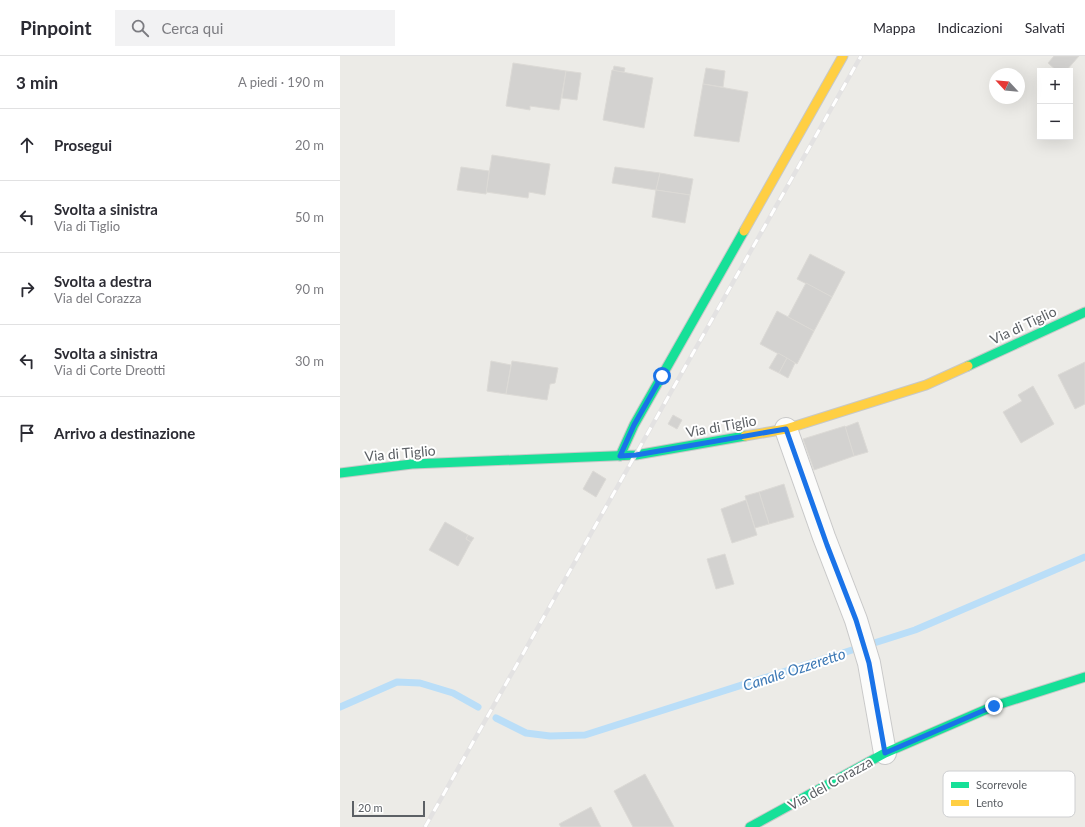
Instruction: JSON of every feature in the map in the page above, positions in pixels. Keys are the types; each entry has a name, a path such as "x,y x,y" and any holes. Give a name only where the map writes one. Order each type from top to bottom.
{"street":[{"path":"620,456 634,425 842,56"},
{"name":"Via di Tiglio","path":"340,473 412,464 636,455 786,429 926,385 1085,312"},
{"name":"Via del Corazza","path":"750,827 885,753 869,663 856,620 827,545 786,429"},
{"path":"885,753 994,706 1085,677"}],"building":[{"path":"1054,56 1079,56 1069,68 1054,68 1048,63"},
{"path":"513,63 566,71 559,110 530,106 530,110 506,106"},
{"path":"614,66 625,68 624,72 613,71"},
{"path":"706,68 725,71 723,87 703,84"},
{"path":"612,70 653,78 644,128 603,120"},
{"path":"566,71 581,73 577,100 562,98"},
{"path":"703,84 748,92 739,142 694,136"},
{"path":"492,155 550,164 545,195 529,192 528,198 486,192"},
{"path":"461,167 489,171 486,194 457,190"},
{"path":"615,167 660,173 656,190 612,183"},
{"path":"660,173 693,179 690,195 656,190"},
{"path":"656,190 690,195 685,223 652,217"},
{"path":"810,254 845,272 832,297 797,279"},
{"path":"806,283 832,297 814,331 788,317"},
{"path":"777,311 814,331 797,364 760,344"},
{"path":"778,353 787,358 779,373 769,368"},
{"path":"787,358 795,363 788,378 779,373"},
{"path":"491,361 511,365 506,394 487,391"},
{"path":"512,361 558,368 555,383 550,384 547,400 506,394"},
{"path":"1085,362 1085,404 1075,409 1058,375"},
{"path":"1033,386 1054,424 1021,443 1003,412 1022,401 1018,395"},
{"path":"673,415 682,420 677,429 668,424"},
{"path":"858,422 868,452 854,456 845,427"},
{"path":"845,426 854,456 814,470 803,439"},
{"path":"593,471 606,479 596,497 583,489"},
{"path":"784,484 794,517 769,524 759,492"},
{"path":"759,492 769,524 755,528 745,496"},
{"path":"746,500 757,535 732,543 721,509"},
{"path":"445,522 468,535 466,539 471,542 458,566 429,550"},
{"path":"468,535 474,538 471,542 466,539"},
{"path":"725,554 734,584 716,589 707,559"},
{"path":"645,774 674,827 633,827 614,791"},
{"path":"591,807 601,827 561,827 559,824"}],"waterway":[{"name":"Canale Ozzeretto","path":"496,718 526,733 550,736 585,735 915,630 1085,557"},
{"name":"Canale Ozzeretto","path":"340,707 397,682 420,683 453,693 478,707"}],"railway":[{"path":"425,827 861,56"}],"traffic: fast":[{"path":"620,456 634,425 744,231"},
{"path":"968,366 1085,312"},
{"path":"340,473 412,464 636,455 745,436"},
{"path":"750,827 885,753 994,706 1085,677"}],"traffic: slow":[{"path":"744,231 843,56"},
{"path":"745,436 786,429 926,385 968,366"}],"route":[{"path":"662,376 634,425 620,456 636,455 786,429 827,545 856,620 869,663 885,753 994,706"}]}
